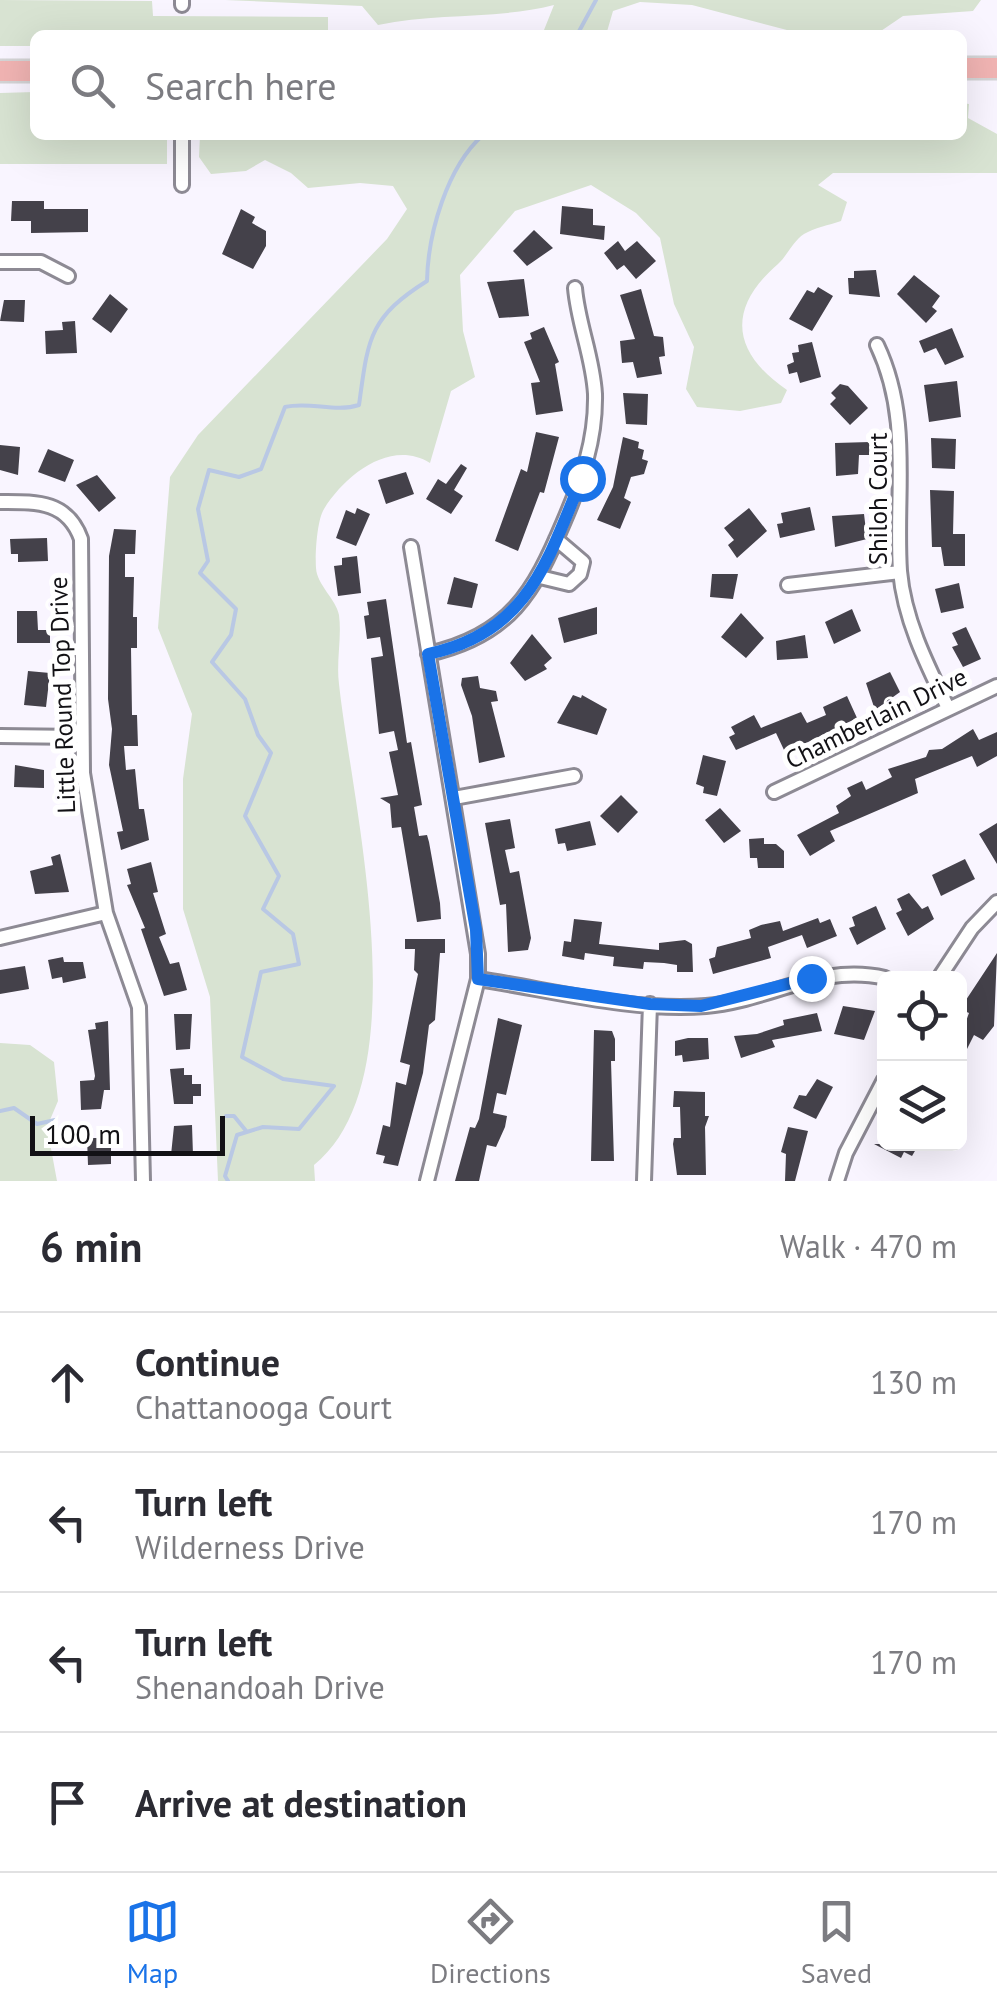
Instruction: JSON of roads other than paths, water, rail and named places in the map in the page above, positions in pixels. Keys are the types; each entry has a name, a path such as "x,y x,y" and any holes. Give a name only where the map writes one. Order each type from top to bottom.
{"main road":[{"path":"967,68 997,68"},
{"path":"0,71 30,71"}],"street":[{"path":"182,140 182,185"},
{"path":"0,262 40,262 68,276"},
{"path":"428,654 466,643 500,624 540,577 582,478 595,412 592,368 575,288"},
{"name":"Shiloh Court","path":"876,345 894,386 901,430 900,572 914,630 948,708"},
{"name":"Little Round Top Drive","path":"0,502 54,506 76,525 81,538 80,736 90,836 106,913 139,1007 143,1181"},
{"path":"540,577 569,584 580,574 583,562 578,552 556,538"},
{"path":"411,547 476,930 478,979 427,1181"},
{"path":"788,585 900,572"},
{"name":"Chamberlain Drive","path":"774,792 997,686"},
{"path":"0,736 80,736"},
{"path":"454,798 574,776"},
{"path":"944,971 972,928 997,902"},
{"path":"0,938 106,913"},
{"path":"478,979 650,1004 720,1004 827,975 877,978"},
{"path":"644,1181 650,1004"},
{"path":"837,1181 846,1153 877,1093"}],"waterway":[{"path":"580,30 596,0"},
{"path":"228,1181 225,1176 237,1135 263,1127 299,1129 334,1086 283,1079 242,1057 261,972 299,964 293,934 263,909 279,876 245,816 271,753 258,735 245,699 212,662 231,635 236,609 200,573 208,561 198,509 209,470 239,477 261,469 285,407 359,405 374,332 393,307 427,281 431,242 442,202 459,165 478,140"},
{"path":"0,1111 14,1108 37,1124 55,1120"},
{"path":"226,1116 234,1116 247,1132"}]}
